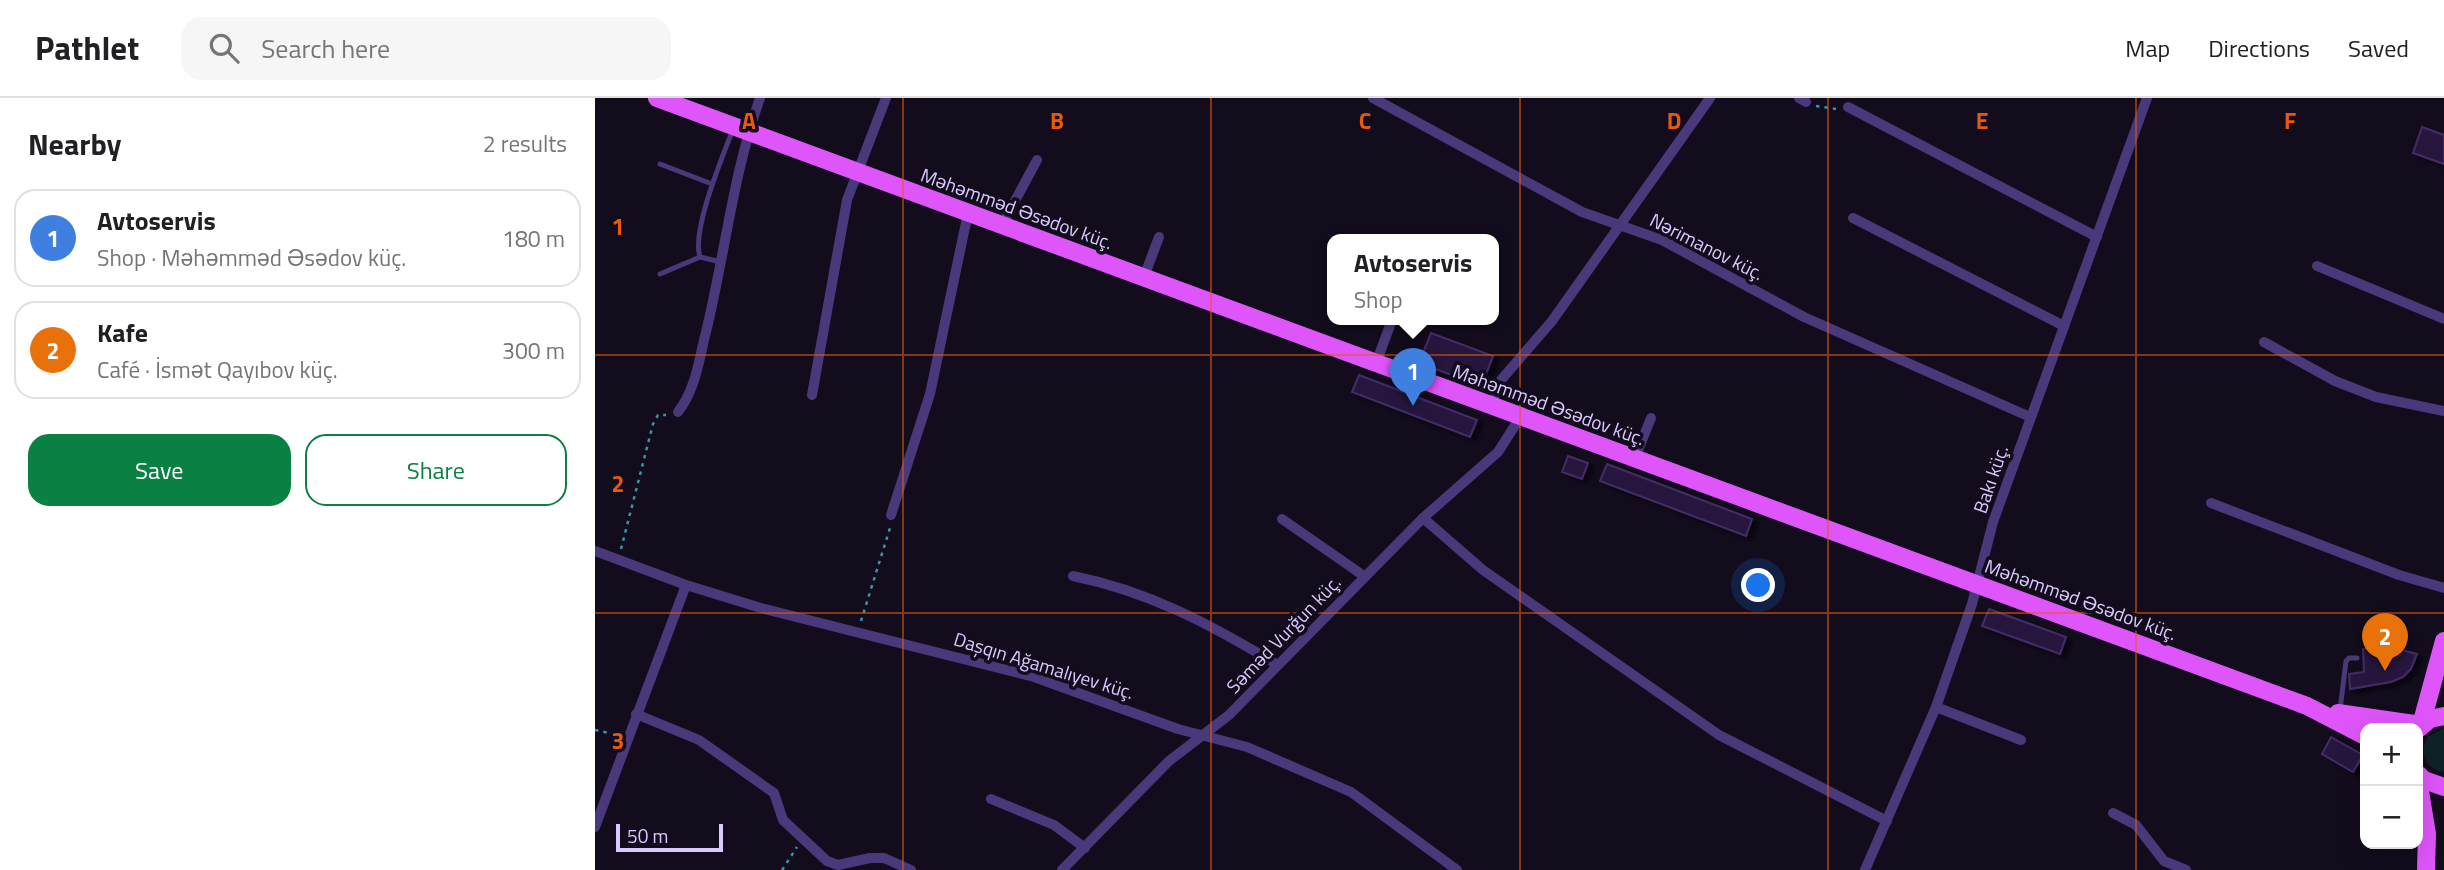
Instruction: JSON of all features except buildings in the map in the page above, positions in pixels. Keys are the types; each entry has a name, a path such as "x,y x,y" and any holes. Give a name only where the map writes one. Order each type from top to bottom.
{"main road":[{"name":"Məhəmməd Əsədov küç.","path":"657,98 695,105 741,129 2308,706"},
{"path":"2420,723 2444,641"},
{"path":"2308,706 2396,723"},
{"path":"2308,706 2360,733"},
{"path":"2423,724 2430,719 2444,716"},
{"path":"2423,780 2444,787"},
{"path":"2419,786 2427,834 2426,870"}],"street":[{"path":"678,412 692,388 721,262 741,129 760,98"},
{"path":"811,395 835,255 856,171 886,98"},
{"name":"Nərimanov küç.","path":"1373,98 1582,212 1662,240 1804,317 2030,417"},
{"path":"1491,405 1501,380 1552,321 1710,98"},
{"name":"Bakı küç.","path":"1865,870 1936,707 1977,583 1993,522 2147,98"},
{"path":"1849,107 2097,237"},
{"path":"1002,225 1037,160"},
{"path":"891,515 930,394 968,213"},
{"path":"1853,218 2064,326"},
{"path":"1144,277 1159,237"},
{"path":"2317,266 2444,319"},
{"path":"1375,363 1390,325"},
{"path":"2265,342 2335,381 2376,397 2444,411"},
{"name":"Səməd Vurğun küç.","path":"1062,870 1169,761 1229,715 1364,576 1498,452 1521,416"},
{"path":"1635,458 1651,418"},
{"path":"2211,503 2399,575 2444,588"},
{"path":"1282,519 1364,576"},
{"path":"1423,519 1483,570 1719,736 1887,821"},
{"name":"Daşqın Ağamalıyev küç.","path":"595,551 686,585 761,608 1034,677 1201,735 1247,747 1351,792 1457,870"},
{"path":"1073,576 1118,585 1166,604 1223,632 1276,664"},
{"path":"595,827 686,585"},
{"path":"1936,707 2021,740"},
{"path":"636,714 699,740 774,793 783,820 827,861 838,865 870,858 884,858 911,870"},
{"path":"991,799 1054,825 1085,848"},
{"path":"2113,813 2136,825 2164,861 2186,870"}],"lane":[{"path":"700,257 698,242 712,184 741,129"},
{"path":"660,163 712,184"},
{"path":"660,274 700,257 721,262"},
{"path":"2340,713 2346,661 2349,658 2357,658"}],"path":[{"path":"1803,100 1822,109 1849,107"},
{"path":"619,559 653,424 658,415 674,415 678,412"},
{"path":"858,631 890,536 891,515"},
{"path":"595,730 628,738"},
{"path":"782,870 803,839"}],"green space":[{"path":"2444,728 2444,772 2428,764 2424,749 2427,737"}],"place":[{"name":"Avtoservis","path":"1413,406"},
{"name":"Kafe","path":"2385,671"}]}
